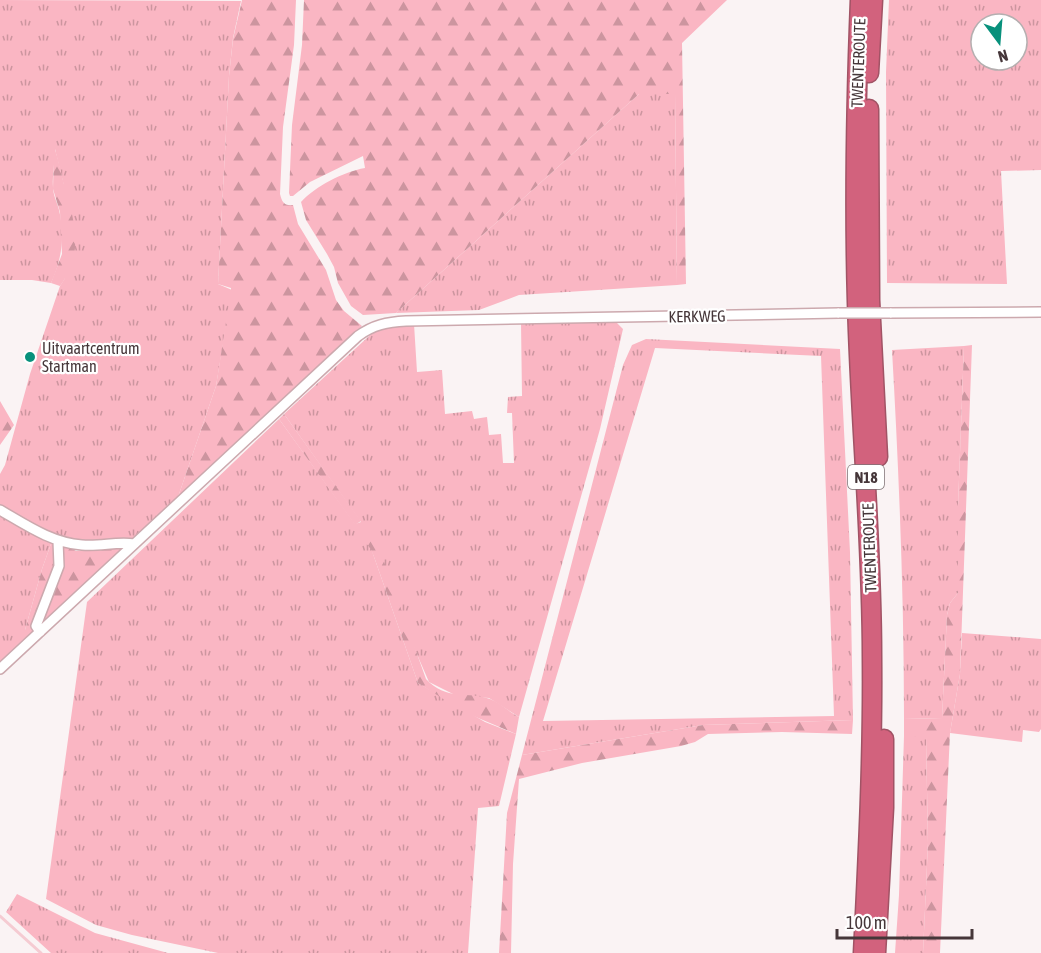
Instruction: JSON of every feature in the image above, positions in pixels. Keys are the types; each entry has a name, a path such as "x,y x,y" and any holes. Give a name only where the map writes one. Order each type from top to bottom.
{"highway":[{"name":"TWENTEROUTE","path":"860,0 856,90 856,302 866,479 872,654 871,809 863,953"},
{"name":"TWENTEROUTE","path":"873,0 869,88 870,300 884,666 884,808 876,953"}],"street":[{"name":"KERKWEG","path":"0,669 358,336 375,326 393,321 1041,312"},
{"path":"0,510 58,541 84,546 134,544"},
{"path":"40,632 36,626 59,566 58,541"}],"green space":[{"path":"0,0 241,1 233,38 229,76 218,284 232,290 216,386 178,497 134,538 83,542 62,539 0,505 0,474 5,465 30,374 60,286 65,278 64,186 55,149 53,190 61,219 62,238 55,274 51,283 32,280 0,280"},
{"path":"242,0 296,0 294,45 283,127 280,194 284,203 293,205 298,224 326,270 336,300 344,311 362,326 178,497 216,386 231,290 231,288 218,284 229,76 233,39"},
{"path":"304,0 727,0 682,43 686,284 677,285 675,94 639,94 396,313 363,315 351,306 338,283 334,267 306,220 301,202 330,180 365,168 363,156 310,182 293,196 289,193 292,125 302,45"},
{"path":"889,0 1041,0 1041,170 1001,171 1007,284 887,283 886,72"},
{"path":"639,94 675,94 677,285 519,295 479,310 396,313"},
{"path":"54,147 72,213 75,238 72,262 60,286 51,283 62,254 60,212 53,189"},
{"path":"521,323 617,323 623,329 600,429 519,717 489,698 455,695 429,682 372,551 418,683 485,722 516,734 499,806 478,808 468,953 218,953 96,925 46,899 87,602 279,419 355,524 361,522 284,414 379,327 414,324 417,372 442,370 445,414 472,411 474,419 487,417 489,435 501,434 503,463 514,463 512,413 507,413 508,397 522,396"},
{"path":"646,339 840,349 850,552 853,720 703,725 522,755 623,365 632,345","holes":["655,348 821,356 834,716 543,721"]},
{"path":"972,345 960,674 950,733 940,953 923,953 928,843 926,737 904,736 904,719 942,718 947,615 950,603 958,593 958,506 964,346"},
{"path":"964,346 958,506 958,593 950,603 947,615 942,718 904,719 901,534 892,350"},
{"path":"0,401 14,425 0,445"},
{"path":"284,414 361,521 355,525 279,419"},
{"path":"0,513 52,541 25,630 36,630 0,664"},
{"path":"365,526 378,545 426,679 434,686 449,693 482,697 498,703 519,717 516,734 464,712 418,683 372,551 357,530"},
{"path":"52,541 56,553 55,563 36,630 28,632 25,630"},
{"path":"63,544 76,551 124,547 45,621 46,611 63,564"},
{"path":"962,633 1041,639 1041,729 1039,732 1023,730 1022,742 950,733 960,674"},
{"path":"853,720 852,734 782,732 708,734 695,742 681,746 582,763 519,779 513,864 511,953 499,953 507,813 522,755 703,725"},
{"path":"904,736 926,736 928,843 923,953 895,953"},
{"path":"17,894 95,933 168,953 51,953 6,912"}],"waterway":[{"path":"0,916 41,953"}],"place":[{"name":"Uitvaartcentrum Startman","path":"30,357"}]}
